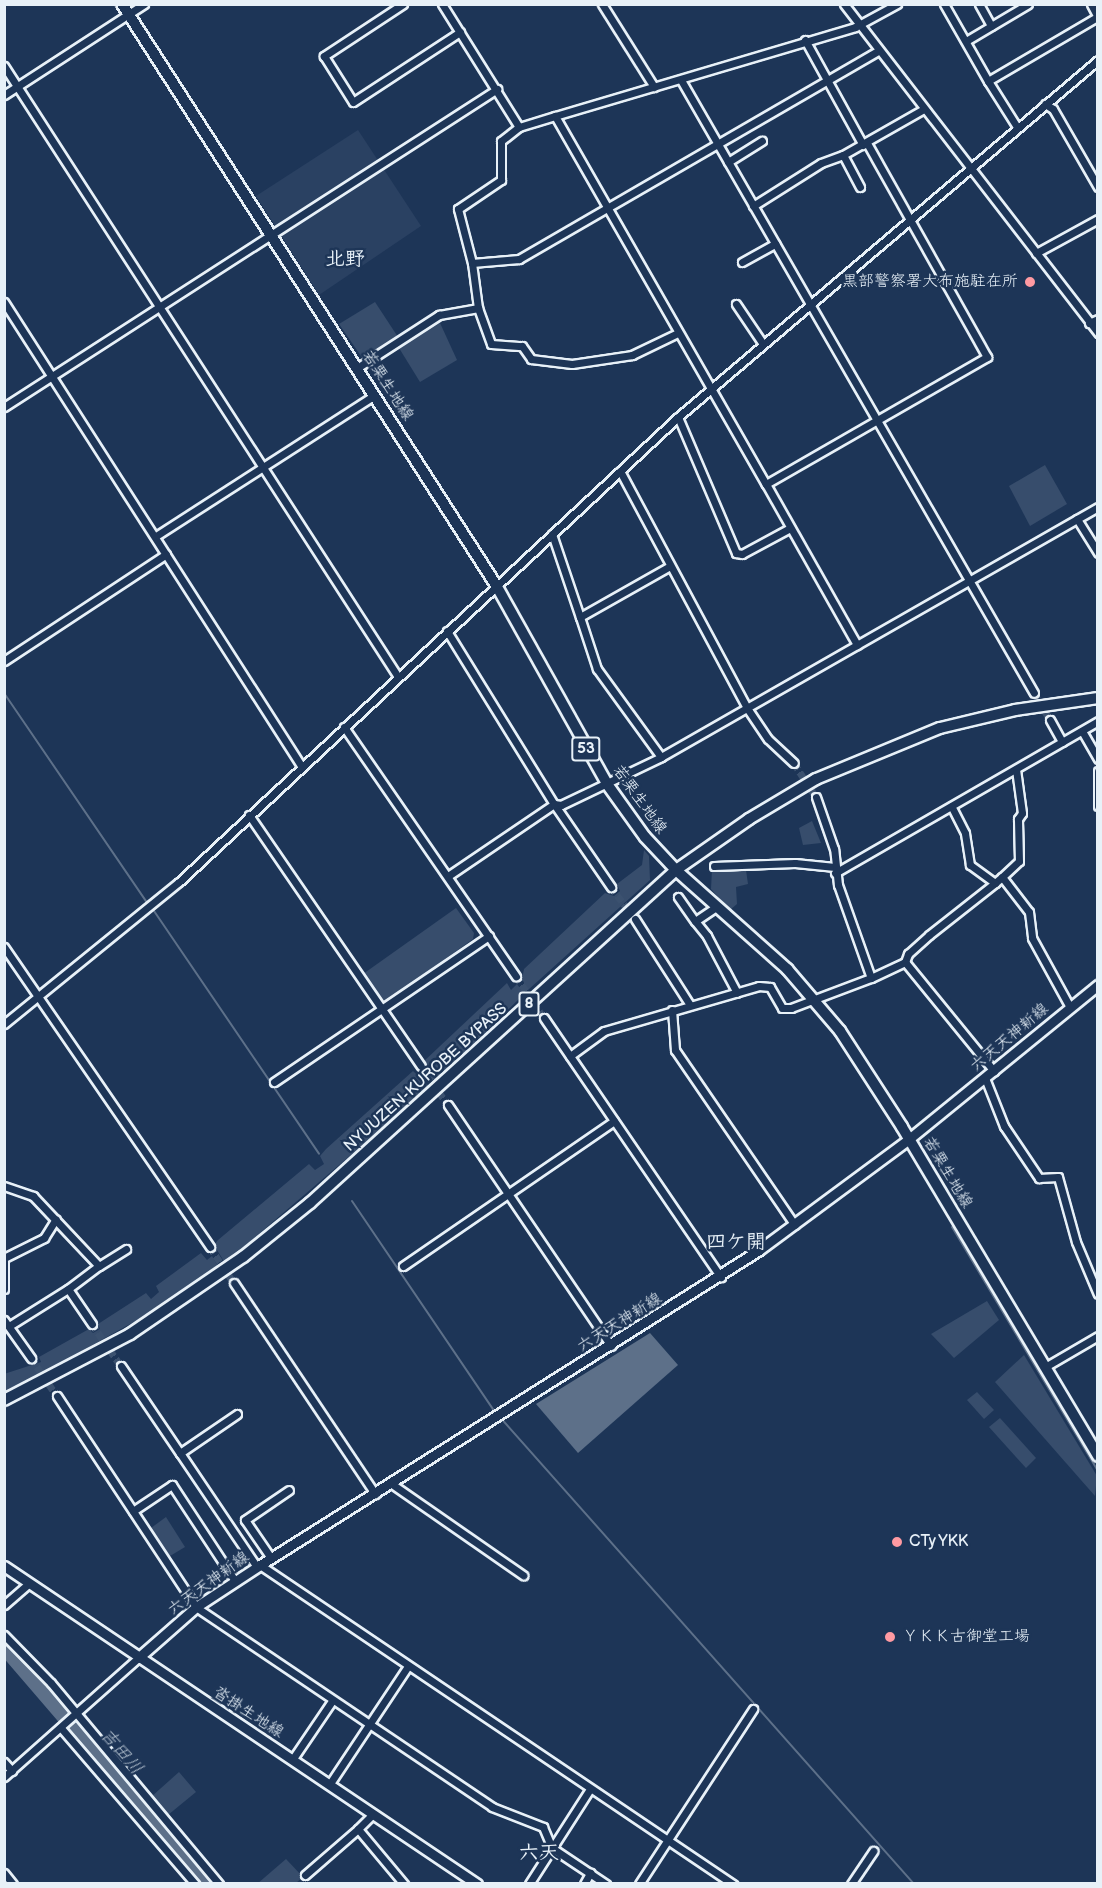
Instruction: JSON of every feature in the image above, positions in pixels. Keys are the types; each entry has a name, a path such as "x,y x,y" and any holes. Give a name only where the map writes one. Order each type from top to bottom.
{"main road":[{"name":"若栗生地線","path":"122,4 496,585 607,784 645,837 676,870 787,969 814,1000 869,1073 1098,1456"},
{"name":"NYUUZEN-KUROBE BYPASS","path":"4,1400 130,1334 243,1257 310,1203 676,870 816,779 876,752 950,725 1015,710 1098,698"},
{"name":"六天天神新線","path":"138,1658 196,1607 235,1581 721,1277 795,1225 909,1139 1098,985"},
{"name":"沓掛生地線","path":"4,1566 472,1882"}],"street":[{"path":"4,95 144,4"},
{"path":"403,4 324,56 352,102 460,32"},
{"path":"442,4 519,127"},
{"path":"602,4 654,87"},
{"path":"844,4 1098,333"},
{"path":"678,333 632,355 572,364 531,359 522,346 492,344 486,339 478,308 472,263 458,209 501,180 501,141 519,127 681,80 805,40 861,26 897,4"},
{"path":"944,4 1017,127"},
{"path":"979,4 991,26"},
{"path":"966,41 1028,4"},
{"path":"988,81 1098,17 1090,4"},
{"path":"766,484 987,357 805,40"},
{"path":"472,263 519,259 879,50"},
{"path":"4,1024 39,998 179,882 678,417 1098,60"},
{"path":"4,66 398,676"},
{"path":"681,80 1034,693"},
{"path":"4,407 497,89"},
{"path":"1045,104 1053,109 1098,187"},
{"path":"753,206 801,174 865,144 924,109"},
{"path":"555,116 857,645"},
{"path":"728,162 762,141"},
{"path":"843,155 861,187"},
{"path":"1036,253 1098,219"},
{"path":"742,262 775,244"},
{"path":"4,302 302,767"},
{"path":"736,304 764,344"},
{"path":"357,368 440,315 478,308"},
{"path":"1089,323 1098,319"},
{"path":"156,536 375,394"},
{"path":"678,417 736,553 742,554 790,528"},
{"path":"620,471 747,708 768,739 794,764"},
{"path":"448,876 554,804 561,805 661,758 1098,507"},
{"path":"1077,519 1098,553"},
{"path":"552,534 597,669 661,758"},
{"path":"4,661 166,554"},
{"path":"580,617 670,566"},
{"path":"447,631 554,804 611,887"},
{"path":"1050,720 1062,742"},
{"path":"714,867 795,863 835,870 1096,723"},
{"path":"344,728 516,976"},
{"path":"1082,731 1098,759"},
{"path":"570,1056 604,1031 672,1010 736,993 770,987 782,1008 814,1000 905,962 908,954 929,935 1019,861 1018,819 1022,813 1016,769"},
{"path":"1098,774 1098,806"},
{"path":"816,797 834,849 835,870 871,978"},
{"path":"951,806 965,833 970,865 995,883"},
{"path":"249,815 421,1066"},
{"path":"1002,877 1029,912 1032,938 1070,1007"},
{"path":"678,897 707,936 736,993"},
{"path":"695,921 716,906"},
{"path":"635,919 690,1005"},
{"path":"274,1082 489,936"},
{"path":"4,947 210,1247"},
{"path":"905,962 994,1071"},
{"path":"672,1010 675,1050 795,1225"},
{"path":"544,1018 721,1277"},
{"path":"985,1078 1004,1126 1039,1178 1058,1177 1076,1242 1098,1294"},
{"path":"448,1105 611,1346"},
{"path":"403,1266 614,1120"},
{"path":"4,1186 33,1196 99,1266"},
{"path":"4,1289 4,1259 44,1238 56,1219"},
{"path":"31,1358 7,1323 68,1288 126,1249"},
{"path":"234,1283 375,1494"},
{"path":"68,1288 92,1324"},
{"path":"1045,1367 1098,1336"},
{"path":"121,1366 258,1566 733,1884"},
{"path":"57,1396 196,1607 492,1807 543,1827 552,1848 606,1884"},
{"path":"180,1453 237,1414"},
{"path":"392,1484 523,1575"},
{"path":"133,1511 172,1485 235,1581"},
{"path":"271,1558 245,1520 289,1490"},
{"path":"4,1605 28,1584"},
{"path":"4,1635 76,1715 219,1884"},
{"path":"4,1777 62,1728 138,1658"},
{"path":"329,1785 408,1666"},
{"path":"292,1760 332,1701"},
{"path":"639,1884 753,1709"},
{"path":"62,1728 195,1884"},
{"path":"4,1762 12,1771"},
{"path":"529,1884 590,1790"},
{"path":"305,1875 374,1814"},
{"path":"358,1829 405,1884"},
{"path":"851,1884 873,1851"},
{"path":"4,1873 14,1884"},
{"path":"584,1884 591,1873"}],"shaded area":[{"path":"358,130 421,226 319,295 256,196"},
{"path":"375,302 398,337 363,359 339,324"},
{"path":"440,323 457,360 420,382 399,348"},
{"path":"1045,465 1067,504 1030,526 1009,486"},
{"path":"812,821 821,843 803,845 799,828"},
{"path":"644,850 649,856 650,880 528,990 522,979 524,969 605,893 614,896 620,891 617,884 642,865"},
{"path":"712,869 746,870 748,884 736,887 737,904 730,910 711,889"},
{"path":"456,908 474,933 473,939 383,1004 363,974"},
{"path":"507,983 511,990 517,984 524,994 435,1081 422,1063"},
{"path":"413,1071 430,1087 225,1263 214,1245 218,1240 309,1164 315,1170 324,1164 320,1156 326,1149"},
{"path":"201,1253 207,1260 212,1256 219,1268 171,1301 5,1394 4,1374 41,1362 39,1357 89,1329 93,1333 100,1329 98,1324 146,1293 151,1299 159,1292 156,1286"},
{"path":"987,1301 999,1320 954,1358 931,1334"},
{"path":"650,1333 678,1365 578,1453 536,1404"},
{"path":"1024,1355 1097,1476 1095,1496 995,1382"},
{"path":"977,1392 994,1410 984,1419 967,1400"},
{"path":"1000,1418 1036,1458 1026,1468 989,1427"},
{"path":"166,1517 185,1547 170,1556 151,1528"},
{"path":"179,1772 196,1792 168,1815 151,1797"},
{"path":"286,1859 303,1877 296,1883 257,1884"}],"waterway":[{"path":"4,693 148,904"},
{"path":"152,908 319,1154"},
{"path":"352,1201 495,1412"},
{"path":"952,1227 1098,1471"},
{"path":"499,1416 914,1884"},
{"name":"吉田川","path":"4,1647 208,1884"}],"tunnel":[{"path":"1034,693 1050,720"},
{"path":"794,763 816,797"},
{"path":"611,887 632,915"},
{"path":"516,976 544,1018"},
{"path":"421,1066 448,1105"},
{"path":"210,1247 234,1283"},
{"path":"92,1324 121,1366"},
{"path":"31,1358 57,1396"}],"place":[{"name":"黒部警察署大布施駐在所","path":"1030,282"},
{"name":"CTy YKK","path":"897,1542"},
{"name":"ＹＫＫ古御堂工場","path":"890,1637"}],"district":[{"name":"北野","path":"345,259"},
{"name":"四ケ開","path":"736,1242"},
{"name":"六天","path":"539,1853"}]}
